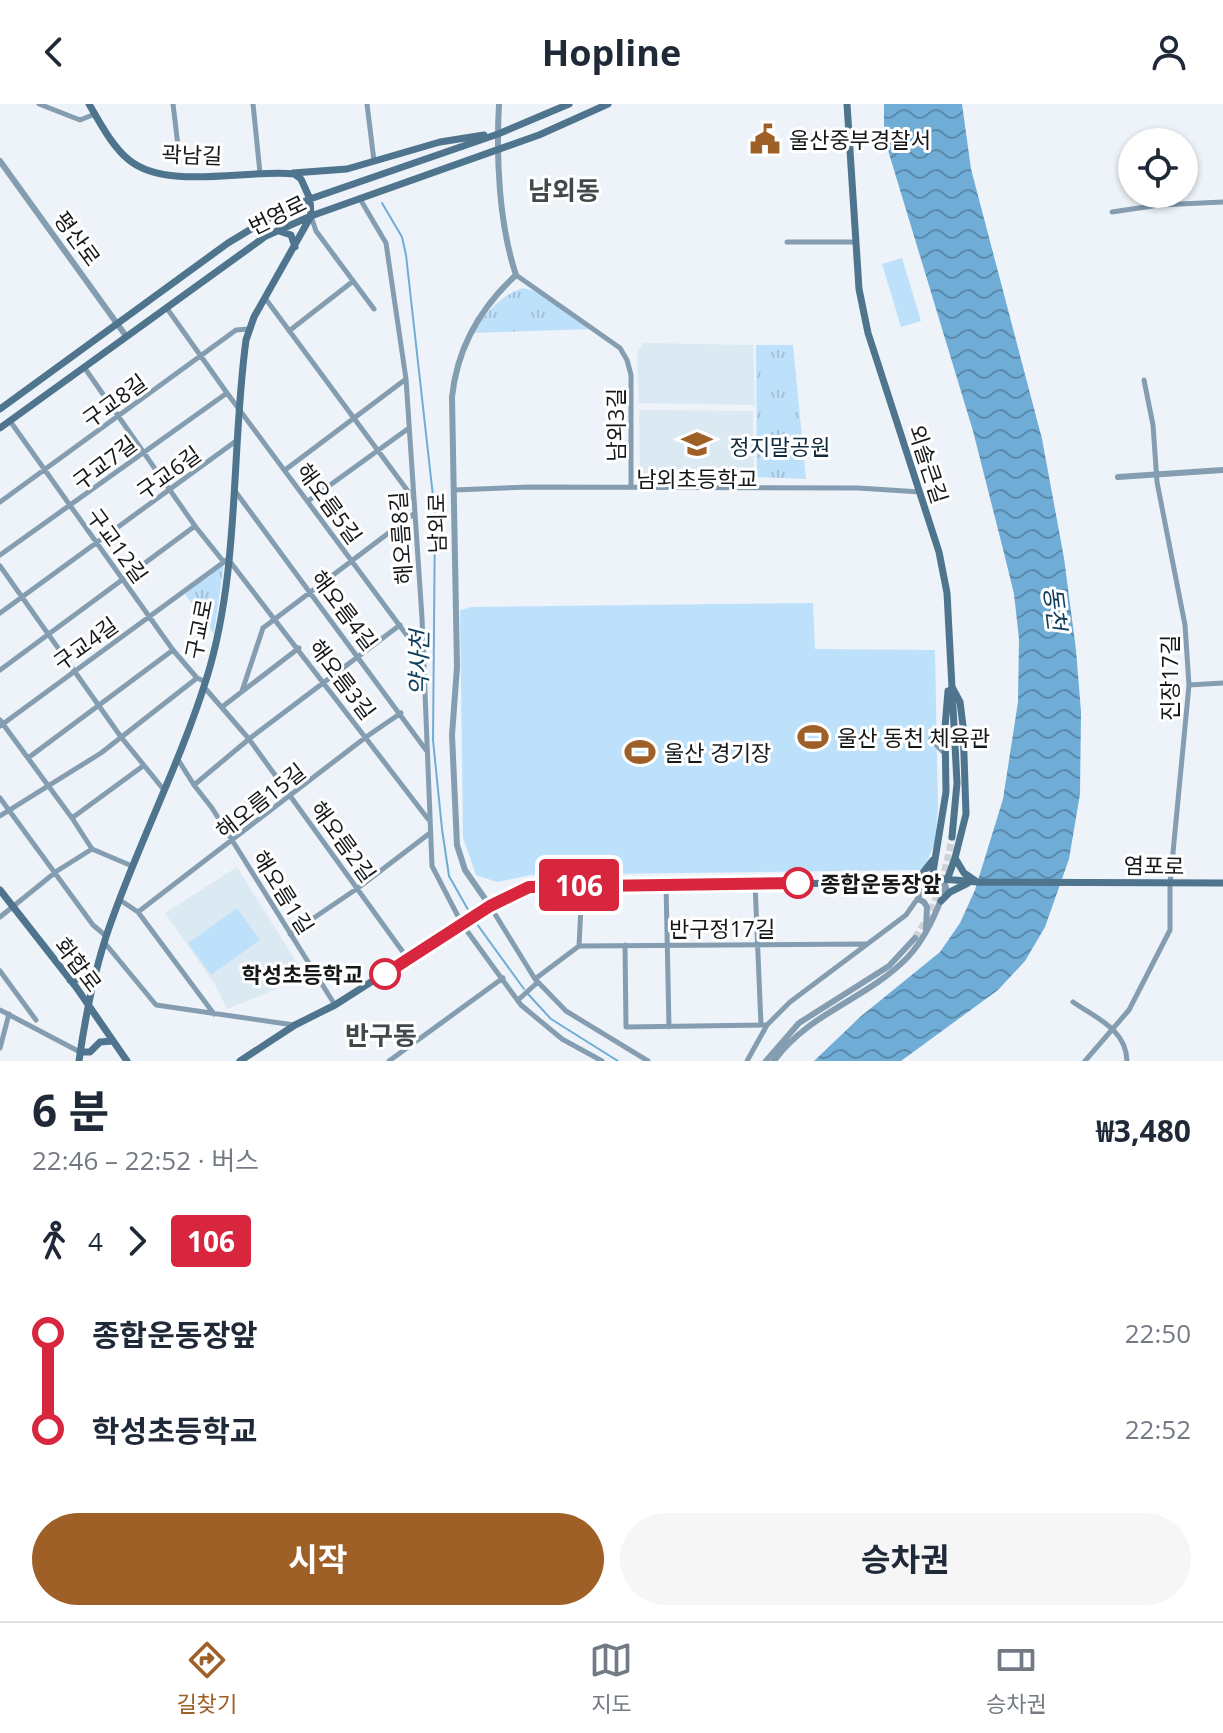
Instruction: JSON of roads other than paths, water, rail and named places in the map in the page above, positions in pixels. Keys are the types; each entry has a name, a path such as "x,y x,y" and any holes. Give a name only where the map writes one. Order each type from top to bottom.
{"main road":[{"name":"곽남길","path":"89,104 127,158 154,172 185,176 334,171 440,142 498,134"},
{"name":"번영로","path":"0,409 244,232 310,199 498,134 569,104"},
{"name":"번영로","path":"0,428 277,230 498,151 608,104"},
{"name":"외솔큰길","path":"849,107 859,289 868,333 939,552 947,593 957,783 952,837"},
{"path":"289,173 301,179 310,199 311,216"},
{"name":"구교로","path":"79,1061 88,1007 105,939 177,757 220,621 234,490 243,360 249,329 311,216"},
{"path":"277,230 291,235 295,247"},
{"path":"947,880 944,852 945,727 950,681"},
{"path":"918,879 944,852 957,848 966,814 963,726 960,702 950,681"},
{"path":"932,878 944,852"},
{"path":"944,852 974,882"},
{"path":"240,1061 295,1025 335,1005 490,906 529,887 853,883 932,878 974,882"},
{"path":"941,901 950,892 974,882"},
{"name":"염포로","path":"974,882 1223,883"},
{"name":"화합로","path":"0,890 70,980 127,1061"},
{"path":"70,980 95,977"},
{"path":"80,1052 90,1052 100,1042 113,1041"}],"street":[{"path":"39,104 80,120 95,114"},
{"path":"173,104 178,146"},
{"path":"253,104 260,173"},
{"path":"367,104 374,161"},
{"path":"499,104 498,151 510,259 516,275"},
{"name":"평산로","path":"0,161 126,336"},
{"path":"0,179 9,173"},
{"name":"해오름8길","path":"360,199 379,228 390,260 406,379 432,866 462,924 518,1000 551,1031 602,1061"},
{"path":"1112,212 1159,205 1223,202"},
{"path":"311,216 316,231 374,309"},
{"path":"787,242 855,242"},
{"name":"남외3길","path":"516,275 620,348 627,360 631,375 631,487 858,488 920,492"},
{"name":"남외로","path":"490,906 465,870 457,845 452,735 457,667 452,397 455,368 482,310 516,275"},
{"path":"289,331 352,282"},
{"path":"265,298 414,499"},
{"name":"해오름5길","path":"166,307 239,410 423,653"},
{"name":"구교8길","path":"0,502 236,330 249,329"},
{"name":"해오름3길","path":"84,367 195,526 276,619 430,821"},
{"path":"285,470 406,379"},
{"name":"진장17길","path":"1085,1061 1129,1010 1168,937 1170,884 1189,685 1185,625 1156,473 1153,425 1144,380"},
{"name":"구교7길","path":"0,555 227,393"},
{"name":"구교12길","path":"10,421 173,650 202,682"},
{"path":"308,501 409,428"},
{"name":"구교6길","path":"0,613 237,441"},
{"path":"1118,477 1223,470"},
{"path":"454,490 631,487"},
{"name":"해오름4길","path":"234,490 427,751"},
{"path":"242,691 263,628 415,513"},
{"path":"0,670 195,526"},
{"name":"구교4길","path":"1,723 226,560"},
{"path":"0,566 121,737 164,790"},
{"path":"194,785 249,739 400,625"},
{"path":"222,707 299,648"},
{"path":"28,758 173,650"},
{"path":"0,816 202,682"},
{"name":"해오름2길","path":"202,682 249,739 408,959"},
{"path":"1189,685 1223,683"},
{"name":"해오름15길","path":"138,912 401,713"},
{"path":"1,723 92,849 132,866"},
{"path":"945,727 931,739 946,756"},
{"name":"해오름1길","path":"177,757 335,1005"},
{"path":"72,818 143,766"},
{"path":"0,798 156,1005 295,1025"},
{"path":"290,934 358,888 430,833"},
{"path":"0,917 54,873 92,849"},
{"path":"747,1061 764,1025 811,983 906,915 932,878 946,885 926,932 906,959 807,1025 774,1061"},
{"path":"755,883 756,944 764,1025"},
{"path":"666,884 669,1027"},
{"path":"518,1000 579,946 583,885"},
{"path":"918,899 927,907 926,932"},
{"path":"119,900 138,912 214,1014"},
{"path":"490,906 536,981 566,1011 648,1061"},
{"path":"766,1061 799,1023 889,966 915,938"},
{"name":"반구정17길","path":"579,946 865,944"},
{"path":"625,945 626,1027 764,1025"},
{"path":"0,971 36,1020"},
{"path":"389,1061 503,978"},
{"path":"1073,1002 1123,1040 1127,1061"},
{"path":"0,1048 3,1013 80,1052"}],"water":[{"name":"동천","path":"884,104 962,104 971,169 1042,439 1064,558 1081,712 1080,794 1069,859 1045,927 1025,961 998,990 901,1061 814,1061 860,1017 940,952 960,923 975,890 1003,799 1018,702 1019,639 1014,594 973,431 884,137"}],"waterway":[{"name":"약사천","path":"382,203 402,237 406,255 435,514 433,740 442,829 449,876 471,915"},
{"name":"약사천","path":"474,920 524,989"},
{"name":"약사천","path":"528,994 551,1019 618,1061"}],"tunnel":[{"path":"915,938 939,890 952,837"}],"place":[{"name":"울산중부경찰서","path":"765,139"},
{"name":"남외초등학교","path":"697,444"},
{"name":"울산 동천 체육관","path":"813,737"},
{"name":"울산 경기장","path":"640,752"},
{"name":"종합운동장앞","path":"798,883"},
{"name":"학성초등학교","path":"385,974"}],"district":[{"name":"남외동","path":"564,190"},
{"name":"반구동","path":"381,1035"}],"park label":[{"name":"정지말공원","path":"780,446"}]}
